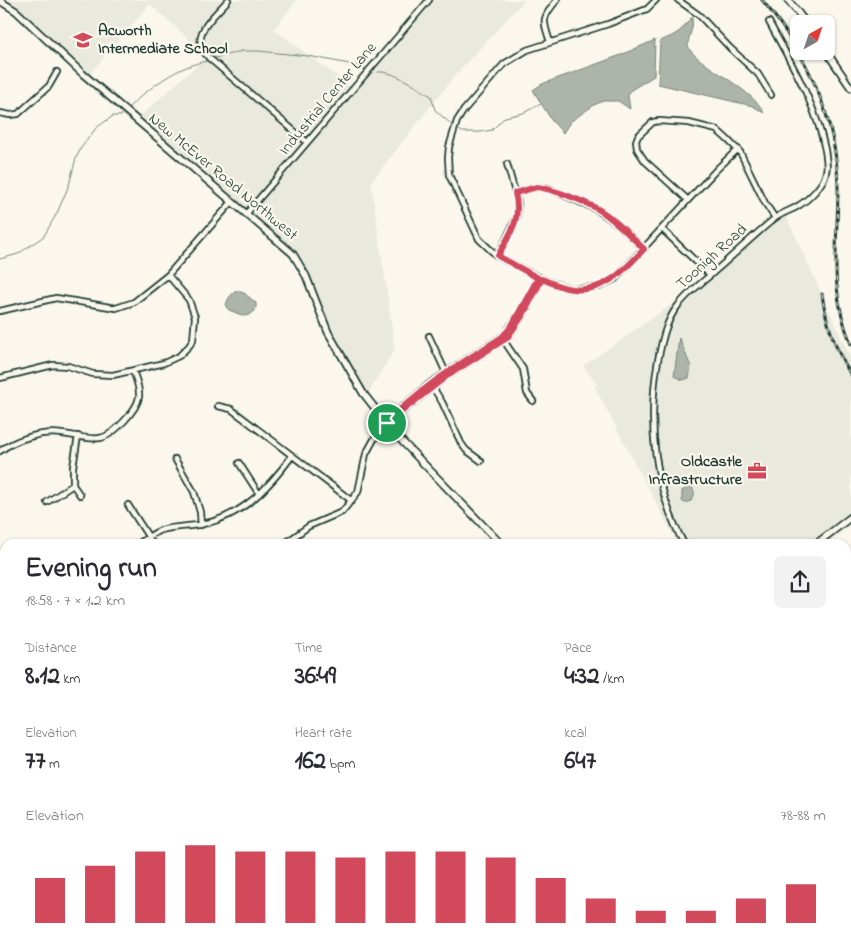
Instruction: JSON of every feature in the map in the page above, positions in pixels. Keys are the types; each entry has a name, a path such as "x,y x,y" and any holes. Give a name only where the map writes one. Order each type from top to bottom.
{"street":[{"path":"228,0 202,32 200,40 202,49 209,58 308,142"},
{"name":"Industrial Center Lane","path":"246,214 429,0"},
{"path":"550,42 545,25 545,17 557,0"},
{"path":"656,0 646,9 527,50 504,64 464,110 457,121 450,146 448,158 449,175 479,238 498,256 540,278 571,289 599,287 615,279 738,149"},
{"path":"678,0 699,16 758,74 771,95"},
{"path":"788,0 800,15"},
{"name":"New McEver Road Northwest","path":"0,1 16,11 83,74 288,250 301,267 338,353 363,393 408,448 496,539"},
{"name":"Toonigh Road","path":"682,539 667,503 658,471 654,447 654,386 663,335 671,317 686,296 750,238 775,218 798,206 813,194 827,170 822,135 811,104 769,22"},
{"path":"832,60 851,88"},
{"path":"0,113 18,114 50,86 58,72"},
{"path":"688,200 640,156 636,148 638,136 653,122 689,123 716,130 738,149 749,167 765,203 775,218"},
{"path":"498,256 518,216 518,203 507,164"},
{"path":"515,193 537,187 550,189 596,208 620,226 644,249"},
{"path":"0,311 56,298 116,308 134,302 168,275 231,203"},
{"path":"662,229 710,275"},
{"path":"0,378 53,364 103,375 134,371 173,359 184,352 193,340 195,325 193,309 183,292 168,275"},
{"path":"291,539 309,526 342,512 358,492 366,454 375,436 387,423 446,374 515,330 540,278"},
{"path":"429,336 446,374"},
{"path":"503,339 522,369 527,393 533,401"},
{"path":"0,451 6,446 40,434 59,433 100,438 110,434 138,402 139,393 134,371"},
{"path":"432,385 461,443 466,450 481,461"},
{"path":"218,406 231,409 352,501"},
{"path":"78,436 72,467 73,485 80,495"},
{"path":"128,505 148,538 162,530 201,525 222,519 238,510 273,482 292,456"},
{"path":"175,459 194,492 200,512 201,525"},
{"path":"239,463 259,494"},
{"path":"48,502 73,485"},
{"path":"823,539 851,518"}],"shaded area":[{"path":"3,0 297,0 274,29 351,87 431,0 525,0 456,74 371,182 395,349 363,402 337,352 299,265 284,244 137,119 207,56 150,4 88,76"},
{"path":"691,18 692,26 688,45 691,51 699,59 748,94 764,113 753,106 658,84 660,41 680,31"},
{"path":"655,40 654,76 631,90 628,96 630,109 618,101 603,101 570,122 563,133 552,121 533,90 542,84 621,55"},
{"path":"784,211 851,359 851,524 832,539 675,539 593,384 599,387 583,366 687,294"},
{"path":"237,291 244,293 256,303 256,308 252,314 244,316 226,307 229,298"},
{"path":"679,338 691,367 689,378 683,380 674,376"},
{"path":"690,485 694,491 694,496 691,501 684,503 682,501 682,491"}],"waterway":[{"path":"215,58 242,51 258,51 308,56 365,67"},
{"path":"128,108 145,93 174,73 207,61"},
{"path":"378,72 398,77 431,96 435,110 452,125"},
{"path":"459,130 462,132 492,130 505,117 523,113 541,104"},
{"path":"0,259 18,254 44,236 57,213 69,185 76,158 81,148 96,128 113,116 121,116 122,114"}],"railway":[{"path":"762,0 778,20 805,64 816,87 832,136 838,187 837,285 839,304 851,344"},
{"path":"822,294 832,336 840,356 851,375"}],"place":[{"name":"Acworth Intermediate School","path":"83,40"},
{"name":"Oldcastle Infrastructure","path":"757,471"}],"route":[{"path":"537,187 550,189 596,208 620,226 644,249 615,279 599,287 581,290 571,289 542,279 515,330 507,338 447,376 387,423 403,406 430,383 502,337 520,313 538,278 498,256 518,216 518,203 515,193 537,187"}]}
